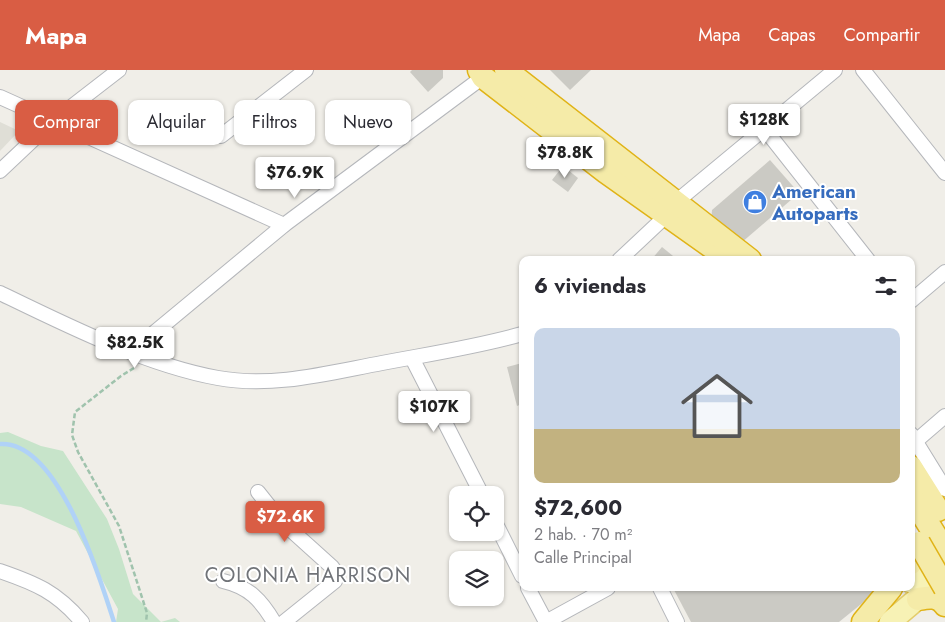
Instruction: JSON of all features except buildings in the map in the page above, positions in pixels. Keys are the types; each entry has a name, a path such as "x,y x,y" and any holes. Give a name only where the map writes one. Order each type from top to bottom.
{"highway":[{"path":"506,70 672,209 701,239 721,256"},
{"path":"481,73 600,167 672,209 744,256"},
{"path":"915,473 945,521"},
{"path":"915,503 945,552"},
{"path":"915,553 921,589 932,597 942,600 945,605"},
{"path":"862,622 888,591"}],"main road":[{"path":"890,622 921,589 945,552"},
{"path":"862,622 945,576"}],"street":[{"path":"80,100 119,70"},
{"path":"224,134 306,70"},
{"path":"623,256 672,209 764,128 835,70"},
{"path":"863,70 945,172"},
{"path":"131,352 284,225 481,73"},
{"path":"0,97 15,104"},
{"path":"764,128 865,256"},
{"path":"0,171 28,145"},
{"path":"106,145 284,225"},
{"path":"915,298 945,272"},
{"path":"0,293 131,352 188,372 217,378 254,382 286,381 463,349 519,335"},
{"path":"412,358 477,486"},
{"path":"915,437 945,416"},
{"path":"915,441 945,489"},
{"path":"258,492 281,521 332,567 337,574 335,582 284,622"},
{"path":"504,540 519,570"},
{"path":"0,571 37,584 71,609 82,622"},
{"path":"223,582 241,585 264,605 274,622"},
{"path":"530,591 546,622 603,591"},
{"path":"662,591 677,622"}],"path":[{"path":"146,622 144,604 119,526 78,452 72,435 75,412 121,376 151,359"}],"shaded area":[{"path":"0,122 15,129 15,135 0,151"}],"green space":[{"path":"8,432 41,446 63,451 107,519 119,549 133,594 161,622 116,622 118,609 76,531 21,507 0,504 0,433"},
{"path":"175,618 180,622 161,622"}],"waterway":[{"path":"0,444 21,449 41,464 58,487 74,515 87,546 99,575 114,622"}],"place":[{"name":"American Autoparts","path":"755,202"}],"district":[{"name":"COLONIA HARRISON","path":"308,575"}]}
